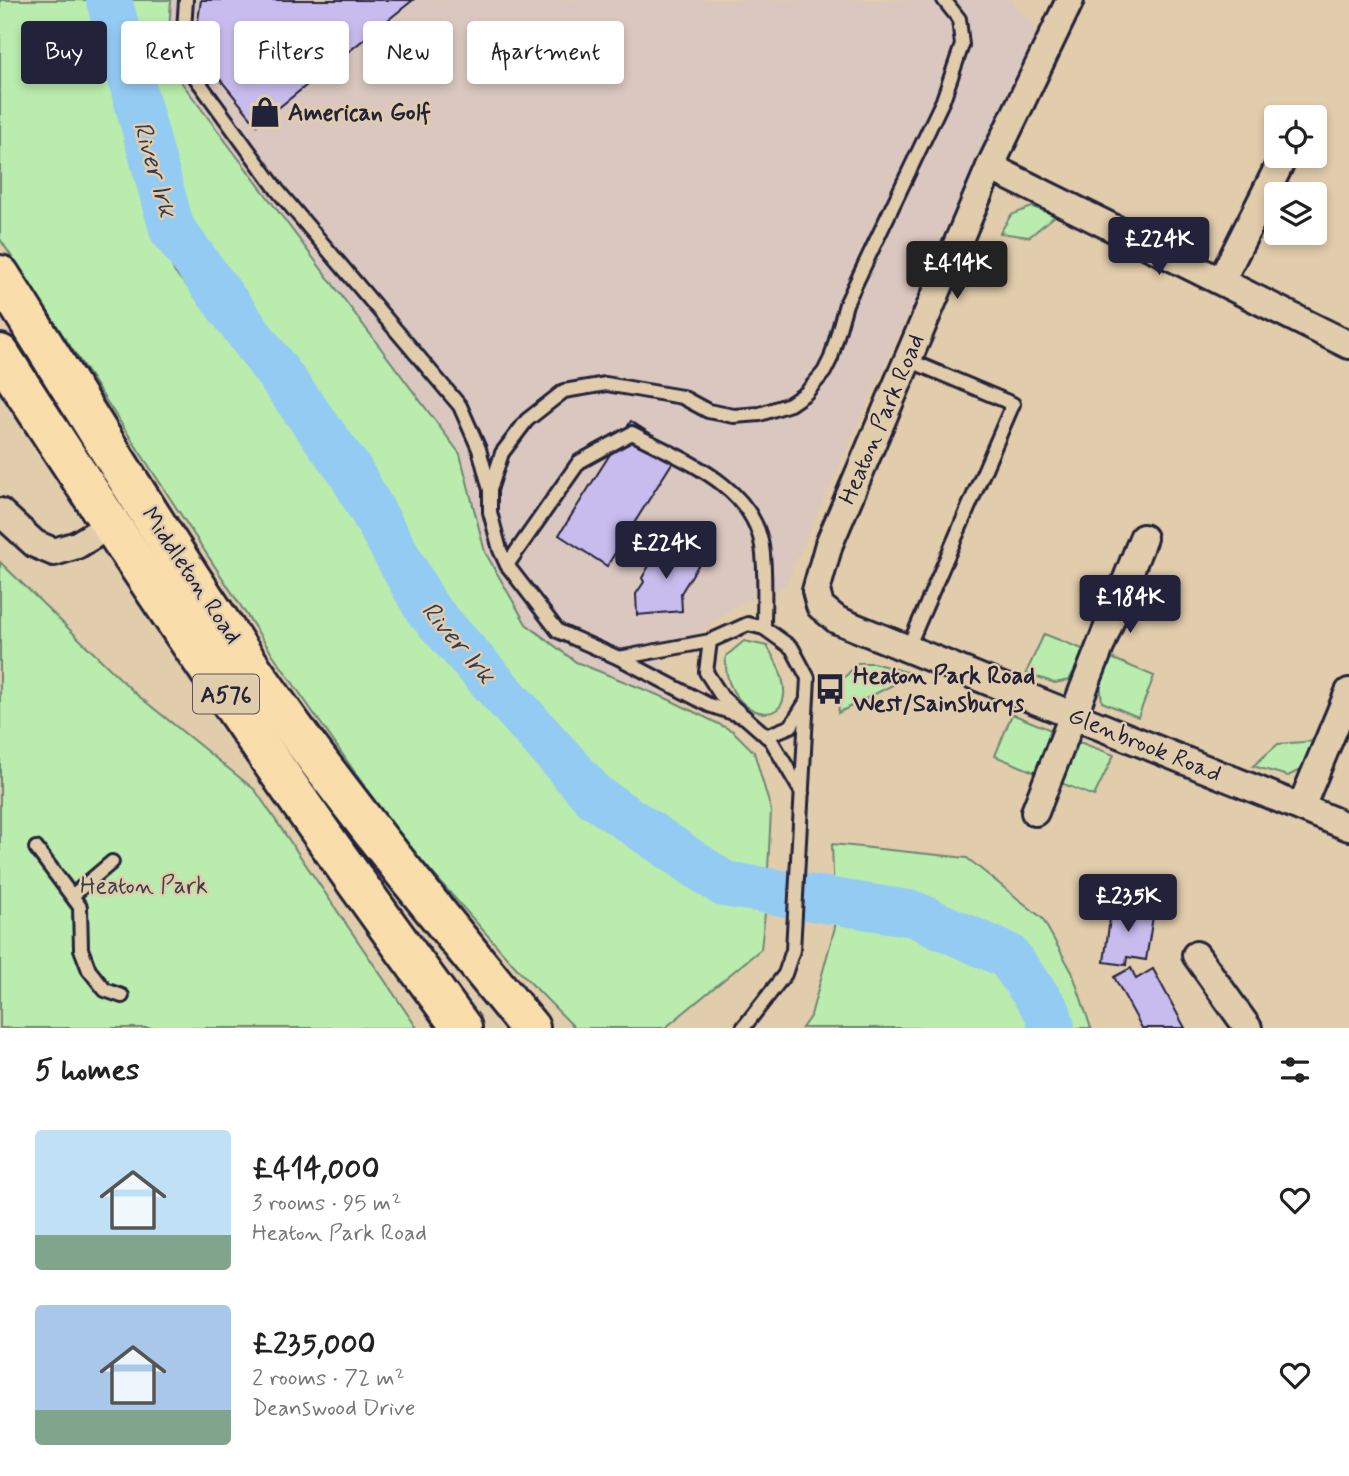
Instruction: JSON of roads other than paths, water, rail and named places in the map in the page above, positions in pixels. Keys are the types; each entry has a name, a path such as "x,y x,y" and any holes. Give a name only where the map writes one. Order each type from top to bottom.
{"highway":[{"name":"Middleton Road","path":"0,275 143,502 288,719 405,874 530,1028"},
{"name":"Middleton Road","path":"0,354 110,525 355,883 462,1028"},
{"path":"110,525 143,502"}],"street":[{"name":"Heaton Park Road","path":"825,612 816,591 829,544 990,167 1070,0"},
{"path":"990,167 1349,345"},
{"path":"1221,281 1278,168"},
{"path":"0,512 36,544 54,552 77,545 110,525"},
{"path":"1035,812 1143,538"},
{"name":"Glenbrook Road","path":"825,612 837,620 907,650 1349,827"},
{"path":"1301,807 1349,692"},
{"path":"1196,955 1248,1028"}],"lane":[{"path":"186,0 182,59 278,191 460,406 479,449 490,490 490,512 507,565 558,631 619,658 709,705 745,717"},
{"path":"490,490 502,453 510,442 527,420 564,391 606,384 682,397 708,411 734,416 760,414 780,408 806,393 824,372 831,358 846,304 943,100 962,45 959,19 944,0"},
{"path":"906,359 1013,404 907,650"},
{"path":"507,565 579,462 632,433 715,477 751,511 762,545 764,628"},
{"path":"619,658 710,641 748,624 764,628 792,648 808,678 793,950 785,974 743,1028"},
{"path":"710,641 706,672 722,697 766,736 802,793"},
{"path":"766,736 792,726 807,700"},
{"path":"36,848 74,895 80,907 81,949 89,970 105,990 122,996"},
{"path":"74,895 112,862"}],"waterway":[{"name":"River Irk","path":"109,0 172,229 350,471 427,609 594,796 724,884 914,914 1008,956 1048,1012 1052,1028"}],"place":[{"name":"American Golf","path":"265,112"},
{"name":"Heaton Park Road West/Sainsburys","path":"830,689"}],"park label":[{"name":"Heaton Park","path":"144,885"}]}
